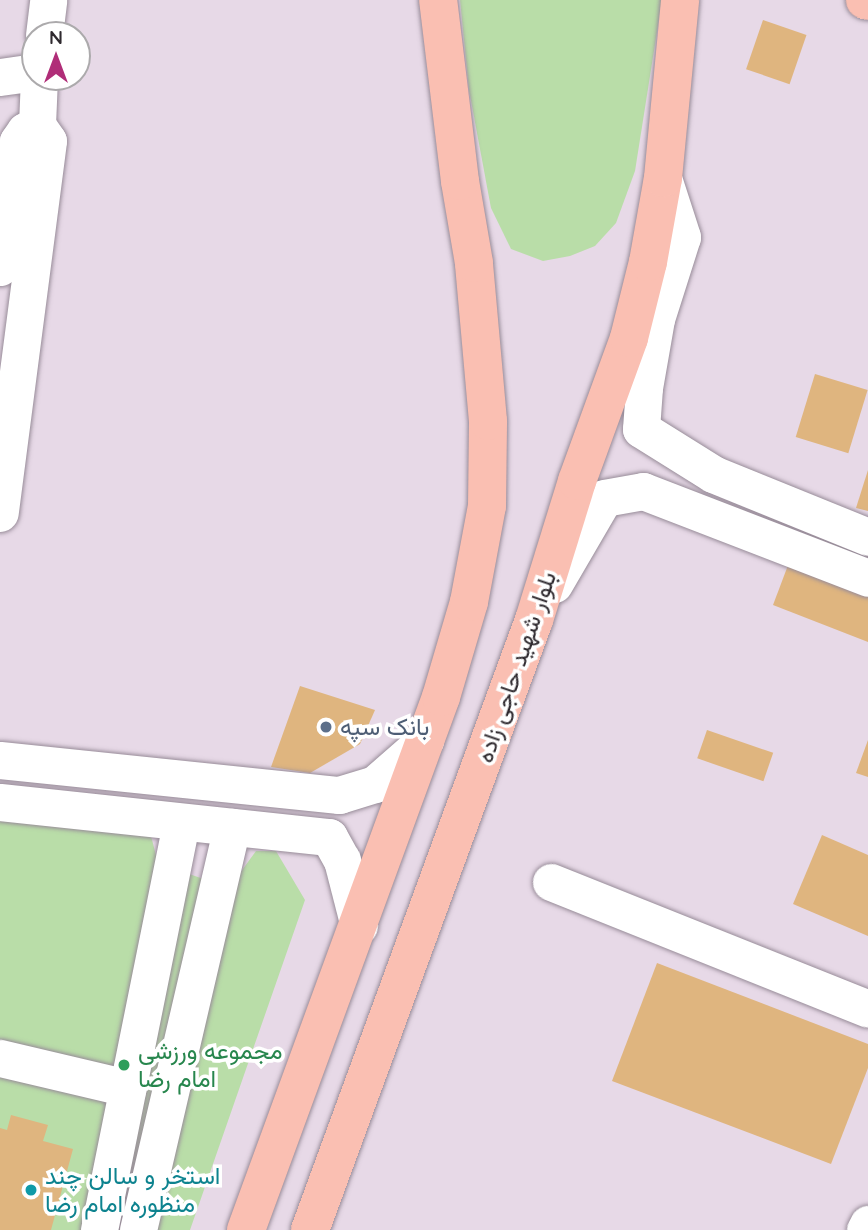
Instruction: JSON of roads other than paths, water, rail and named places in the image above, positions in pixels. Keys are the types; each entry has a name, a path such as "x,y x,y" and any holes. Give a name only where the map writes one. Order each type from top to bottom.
{"main road":[{"path":"246,1230 425,740 469,602 486,506 487,407 474,263 460,181 438,0"},
{"name":"بلوار شهید حاجی زاده","path":"310,1230 534,620 578,481 629,338 648,262 663,178 680,0"}],"lane":[{"path":"46,21 48,0"},
{"path":"0,77 21,74"},
{"path":"0,267 18,138 34,91"},
{"path":"0,513 48,141 18,138"},
{"path":"663,178 682,237 656,319 644,388 641,429 713,474 868,537"},
{"path":"534,620 604,498 643,491 868,578"},
{"path":"0,760 338,796 375,784 425,740"},
{"path":"0,802 329,838 342,860 359,926"},
{"path":"99,1230 181,822"},
{"path":"138,1230 232,827"},
{"path":"551,882 868,1009"},
{"path":"0,1058 128,1088"},
{"path":"866,1230 868,1224"}],"place":[{"name":"بانک سپه","path":"326,727"},
{"name":"مجموعه ورزشی امام رضا","path":"124,1065"},
{"name":"استخر و سالن چند منظوره امام رضا","path":"31,1190"}]}
